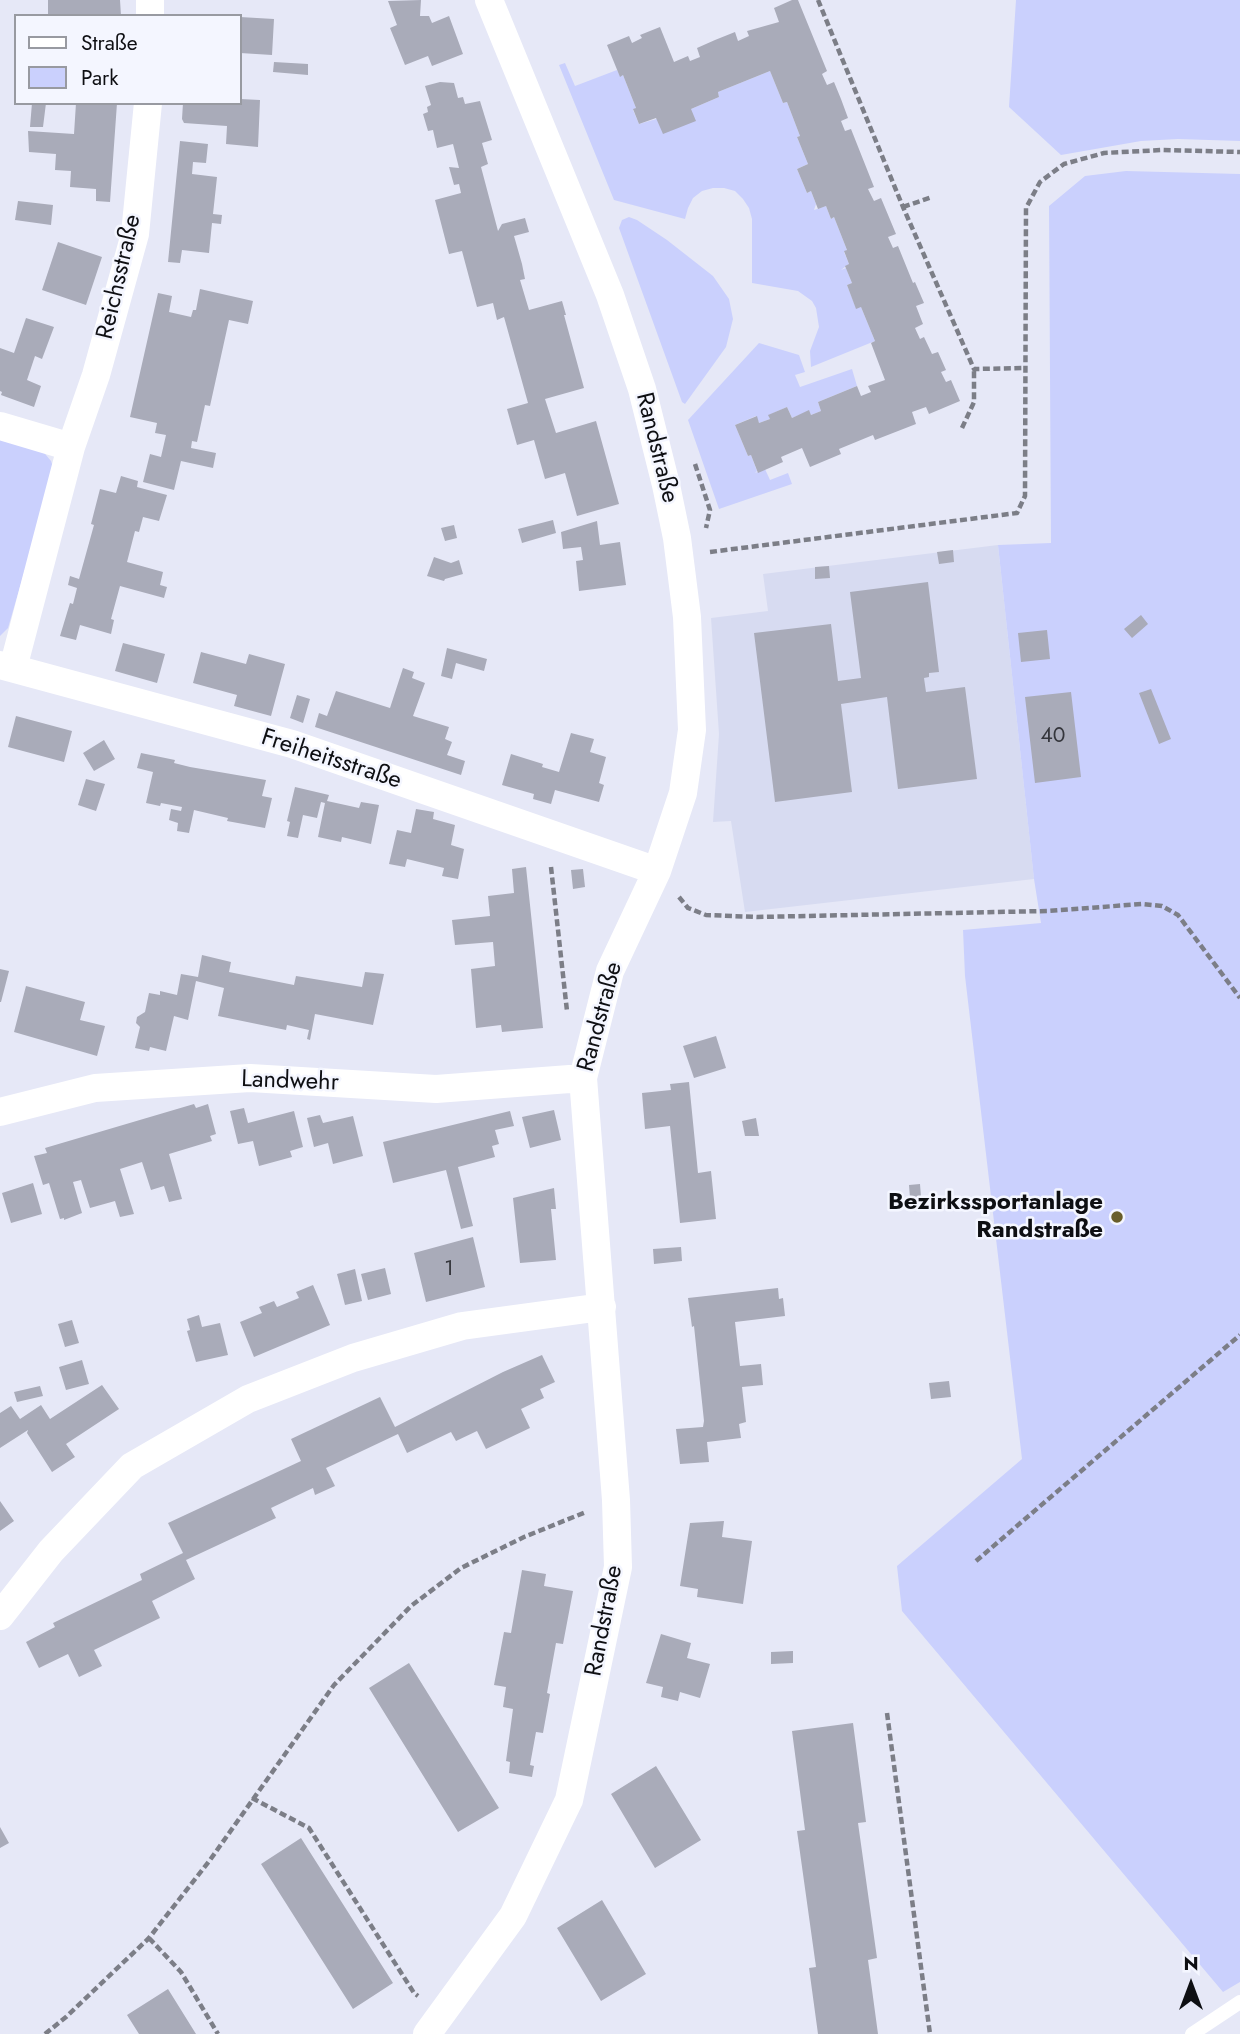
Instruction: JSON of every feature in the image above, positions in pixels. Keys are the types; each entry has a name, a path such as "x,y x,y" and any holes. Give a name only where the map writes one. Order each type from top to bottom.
{"street":[{"name":"Randstraße","path":"434,2023 513,1916 569,1800 618,1567 616,1500 583,1079 610,971 657,871 683,793 692,730 687,617 679,555 666,485 642,389 610,295 489,0"},
{"name":"Reichsstraße","path":"6,666 71,447 96,375 135,234 148,105"},
{"path":"0,426 71,447"},
{"name":"Freiheitsstraße","path":"6,666 292,744 657,871"},
{"name":"Landwehr","path":"0,1112 95,1088 224,1080 250,1079 436,1089 583,1079"},
{"path":"0,1616 51,1551 132,1466 248,1399 353,1357 462,1326 602,1307"}],"lane":[{"path":"1192,2034 1240,2002"}],"path":[{"path":"818,0 903,207 974,369 974,402 962,428"},
{"path":"679,555 1017,513 1025,496 1026,208 1040,182 1064,164 1104,153 1162,150 1240,152"},
{"path":"903,207 932,197"},
{"path":"974,369 1026,368"},
{"path":"548,835 568,1016 595,1032"},
{"path":"657,871 688,908 706,915 757,917 1047,911 1142,904 1162,906 1178,915 1240,998"},
{"path":"976,1561 1240,1335"},
{"path":"45,2034 149,1938 210,1860 334,1685 411,1606 461,1569 524,1537 616,1500"},
{"path":"887,1713 930,2034"},
{"path":"252,1798 309,1828 434,2023"},
{"path":"149,1938 181,1972 218,2034"}],"shaded area":[{"path":"998,545 1034,879 745,912 731,821 713,822 719,734 711,618 768,611 763,574"}],"green space":[{"path":"1016,0 1240,0 1240,141 1141,141 1061,155 1009,107"},
{"path":"565,63 575,86 617,70 620,76 623,75 636,108 633,110 639,124 691,109 719,97 718,92 770,71 783,103 787,102 808,164 797,169 807,193 811,191 816,204 814,210 826,206 831,219 834,217 847,250 844,252 849,264 841,270 846,268 852,283 847,285 856,308 861,307 875,341 811,367 810,351 819,327 816,308 812,301 798,291 752,283 752,219 749,208 735,191 713,188 702,191 693,198 685,219 614,200 559,65"},
{"name":"Bezirkssportanlage Randstraße","path":"1126,171 1240,174 1240,1982 1223,1992 902,1611 897,1566 1022,1459 965,976 963,930 1041,923 998,545 1051,543 1049,206 1085,176"},
{"path":"629,217 667,240 713,276 729,299 733,319 726,347 685,404 682,402 619,228 622,220"},
{"path":"759,343 799,355 805,372 795,375 800,387 852,369 857,386 818,402 821,411 811,415 809,411 792,418 787,407 759,423 756,416 735,425 748,456 751,455 757,471 755,473 765,469 770,480 788,473 792,484 719,509 688,420"},
{"path":"0,439 41,449 51,461 54,470 8,628 0,636"}],"building":[{"path":"48,0 120,0 121,14 48,14"},
{"path":"421,0 420,16 429,16 432,23 449,16 463,54 432,66 428,56 405,65 390,28 397,25 388,1"},
{"path":"798,0 827,71 822,74 827,85 834,82 841,99 848,118 841,121 845,131 851,129 874,187 868,189 874,201 881,198 896,234 888,237 893,248 898,246 924,303 916,306 923,324 915,328 920,339 924,337 932,354 938,352 946,370 941,372 946,382 951,380 960,401 929,414 926,407 912,412 916,424 875,440 873,435 839,449 841,454 810,467 802,448 781,457 783,462 758,473 735,425 757,416 759,423 770,419 768,415 787,407 792,418 809,410 811,415 821,411 818,402 857,386 861,396 871,392 868,386 885,380 871,343 875,341 861,307 856,309 847,285 852,283 845,266 849,264 844,251 847,250 834,217 831,219 826,206 818,209 811,191 807,193 797,169 808,164 797,137 800,136 787,102 783,103 770,71 718,92 719,97 691,109 696,121 663,134 656,118 639,124 633,109 636,108 623,75 620,77 607,45 629,36 632,43 642,38 640,35 660,27 674,62 688,56 690,61 700,57 697,48 715,40 735,32 738,41 749,36 747,31 779,22 774,8"},
{"path":"242,17 274,19 272,55 242,53"},
{"path":"274,62 308,64 308,75 273,72"},
{"path":"440,82 454,83 458,98 463,97 465,104 480,101 492,140 482,143 488,164 481,167 498,231 502,224 525,218 529,232 514,236 525,279 520,280 529,310 562,301 584,388 545,399 556,433 596,421 619,504 577,516 565,473 545,479 534,440 517,445 507,409 528,403 504,317 497,320 493,303 477,307 462,251 449,254 435,200 461,193 459,184 454,185 449,167 459,168 453,144 437,148 433,130 428,131 423,114 428,112 427,107 431,105 425,86"},
{"path":"242,99 260,100 258,147 226,144 227,126 184,123 183,105 242,105"},
{"path":"32,105 46,105 43,127 30,127"},
{"path":"76,105 117,105 110,202 96,201 96,189 70,187 71,171 55,170 56,154 29,152 28,131 74,134"},
{"path":"180,141 208,144 206,163 193,162 192,174 217,177 213,214 222,215 221,224 212,223 209,253 182,250 180,263 168,262"},
{"path":"18,201 53,205 51,225 15,220"},
{"path":"58,242 102,257 86,305 42,290"},
{"path":"200,289 253,301 248,324 229,320 210,406 205,405 197,442 192,441 191,448 216,453 213,468 181,461 174,490 143,482 150,454 161,457 166,435 155,433 157,423 130,417 158,293 172,296 169,312 191,317 193,310 196,310"},
{"path":"26,318 54,327 42,359 35,356 27,380 41,386 34,407 1,395 0,391 0,348 14,353"},
{"path":"121,476 138,481 137,487 167,495 159,521 143,517 139,532 135,531 127,562 163,572 160,585 167,587 164,598 120,586 111,619 114,620 111,634 80,625 76,640 60,636 77,588 68,585 70,576 79,579 94,525 91,524 100,489 116,493"},
{"path":"553,520 556,533 522,543 518,529"},
{"path":"597,521 600,545 620,542 626,585 579,591 576,561 583,560 581,547 563,549 561,532"},
{"path":"454,525 457,538 445,541 441,528"},
{"path":"953,550 954,562 939,564 937,552"},
{"path":"434,557 451,563 459,560 463,574 444,581 427,576"},
{"path":"829,566 830,578 815,579 815,567"},
{"path":"928,582 939,672 929,673 929,677 924,678 926,692 965,687 977,779 898,789 887,697 841,704 852,792 775,802 754,633 831,624 838,681 861,678 850,592"},
{"path":"1141,615 1148,624 1132,638 1124,629"},
{"path":"1047,630 1050,659 1021,662 1018,633"},
{"path":"123,643 165,654 157,683 115,671"},
{"path":"447,648 487,659 484,671 456,663 452,679 441,676"},
{"path":"201,652 246,664 249,654 285,664 271,716 234,706 237,695 193,683"},
{"path":"403,668 414,672 412,678 425,683 413,716 449,727 445,739 452,742 447,755 465,761 461,775 315,727 319,713 327,716 336,691 390,708"},
{"path":"1151,689 1171,739 1159,744 1139,693"},
{"path":"1071,692 1081,777 1035,783 1025,697"},
{"path":"297,695 310,699 303,723 290,718"},
{"path":"16,716 72,731 64,762 8,747"},
{"path":"571,733 594,739 590,752 606,757 599,783 604,785 599,802 555,790 551,804 533,799 534,794 502,785 511,754 559,772"},
{"path":"104,740 115,759 94,771 83,753"},
{"path":"141,753 175,760 174,763 190,767 266,780 262,796 272,798 265,828 227,821 228,818 194,810 189,833 177,831 178,823 169,820 171,809 181,811 182,807 146,803 153,772 137,768"},
{"path":"86,779 105,784 96,811 78,805"},
{"path":"295,787 329,795 327,801 359,808 361,802 379,805 371,844 342,837 341,842 318,837 325,803 321,802 317,818 303,815 298,838 287,836 290,822 287,821"},
{"path":"416,809 434,812 433,819 455,825 451,845 464,849 458,879 442,876 444,868 407,859 405,867 389,864 397,830 411,833"},
{"path":"526,867 543,1028 502,1032 501,1025 476,1028 471,969 495,966 493,942 455,945 452,920 490,916 488,896 514,893 512,869"},
{"path":"583,869 585,887 573,889 571,870"},
{"path":"202,955 231,962 229,972 294,985 296,976 362,987 365,972 384,974 373,1025 315,1014 310,1040 307,1039 309,1030 287,1025 286,1030 218,1016 224,988 196,981 188,1020 174,1016 166,1051 150,1047 149,1051 135,1048 140,1027 136,1023 137,1017 145,1012 149,993 160,995 160,991 177,995 181,974 198,977"},
{"path":"0,969 9,971 1,1002 0,1002"},
{"path":"26,986 85,1002 80,1020 105,1026 97,1056 14,1032"},
{"path":"716,1036 726,1068 694,1078 683,1046"},
{"path":"689,1082 698,1173 711,1171 716,1219 680,1223 670,1126 645,1129 642,1093 671,1090 670,1084"},
{"path":"194,1104 196,1108 208,1104 216,1134 210,1136 212,1141 169,1154 182,1199 169,1202 164,1186 151,1190 142,1162 120,1169 134,1214 120,1217 115,1201 90,1208 81,1180 73,1182 82,1213 60,1219 49,1183 43,1185 34,1156 47,1153 45,1148"},
{"path":"244,1108 248,1123 294,1111 303,1147 290,1151 292,1157 259,1166 253,1141 238,1144 230,1111"},
{"path":"554,1110 561,1140 530,1148 522,1117"},
{"path":"510,1111 514,1126 495,1130 499,1144 492,1146 495,1157 458,1167 473,1226 461,1229 446,1170 393,1183 383,1142"},
{"path":"320,1115 323,1123 353,1116 363,1156 333,1164 328,1143 314,1147 307,1118"},
{"path":"756,1118 759,1136 745,1136 742,1121"},
{"path":"33,1183 42,1214 11,1223 2,1193"},
{"path":"920,1184 921,1197 910,1198 909,1185"},
{"path":"554,1188 556,1209 551,1209 556,1260 520,1263 513,1198"},
{"path":"473,1237 485,1287 426,1302 414,1253"},
{"path":"681,1247 682,1261 654,1264 653,1249"},
{"path":"385,1268 391,1294 368,1300 361,1274"},
{"path":"355,1269 362,1301 345,1305 337,1274"},
{"path":"313,1285 330,1325 254,1357 240,1322 262,1313 259,1307 274,1301 277,1307 299,1298 296,1292"},
{"path":"778,1288 779,1299 783,1298 785,1316 735,1322 740,1366 761,1364 763,1385 742,1387 746,1422 739,1424 741,1438 707,1442 709,1462 680,1464 676,1429 703,1427 704,1421 694,1326 692,1327 688,1298"},
{"path":"199,1315 202,1327 220,1323 228,1355 196,1362 187,1331 190,1330 187,1319"},
{"path":"72,1320 79,1343 65,1347 58,1324"},
{"path":"542,1355 555,1382 540,1389 544,1398 521,1409 530,1428 486,1449 477,1431 456,1441 451,1432 407,1453 398,1434 326,1468 335,1486 315,1495 313,1488 271,1508 276,1518 186,1560 195,1579 152,1601 160,1618 94,1650 102,1666 79,1677 68,1654 39,1668 26,1642 55,1627 53,1623 142,1580 140,1574 183,1553 168,1523 301,1461 291,1439 380,1397 395,1427"},
{"path":"82,1360 89,1384 66,1390 59,1367"},
{"path":"949,1381 951,1397 931,1399 929,1383"},
{"path":"102,1385 119,1409 66,1444 75,1457 52,1472 27,1433 28,1430 0,1448 0,1413 11,1406 20,1419 41,1405 50,1419"},
{"path":"40,1386 43,1396 17,1402 14,1392"},
{"path":"0,1501 14,1521 0,1531"},
{"path":"724,1521 722,1537 752,1541 743,1604 697,1597 698,1589 680,1586 690,1523"},
{"path":"522,1570 546,1574 544,1586 573,1591 563,1644 556,1643 543,1733 536,1732 530,1765 534,1766 532,1777 509,1773 510,1762 506,1761 513,1709 503,1707 506,1687 494,1685 504,1632 511,1633"},
{"path":"661,1634 691,1643 687,1658 710,1664 700,1698 680,1692 678,1701 661,1697 663,1687 646,1683"},
{"path":"793,1651 793,1663 771,1664 771,1652"},
{"path":"409,1663 499,1808 458,1832 369,1688"},
{"path":"853,1723 866,1822 858,1823 877,1958 868,1960 878,2034 818,2034 809,1968 816,1967 797,1831 805,1830 792,1731"},
{"path":"656,1766 701,1840 655,1868 611,1794"},
{"path":"0,1827 9,1843 0,1848"},
{"path":"301,1838 393,1983 353,2009 261,1864"},
{"path":"602,1900 646,1974 601,2001 557,1928"},
{"path":"168,1989 196,2034 139,2034 127,2015"}],"place":[{"name":"Bezirkssportanlage Randstraße","path":"1117,1217"}]}
